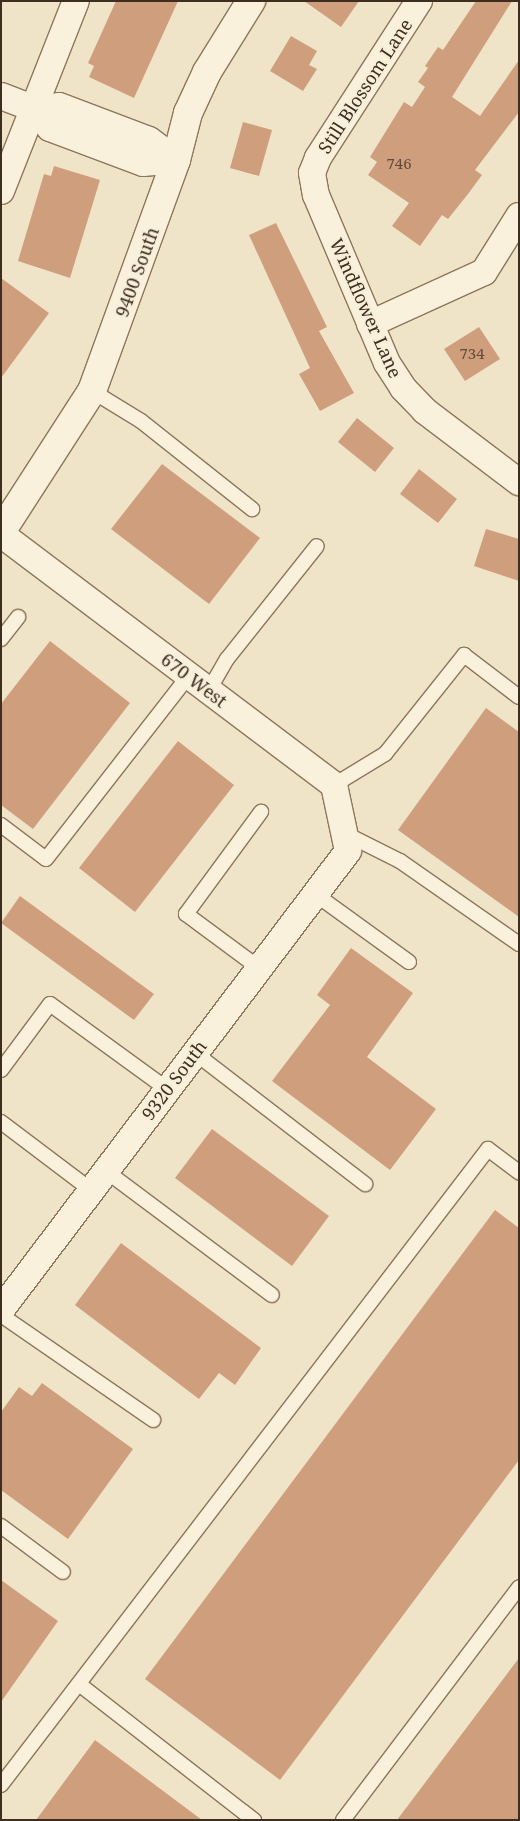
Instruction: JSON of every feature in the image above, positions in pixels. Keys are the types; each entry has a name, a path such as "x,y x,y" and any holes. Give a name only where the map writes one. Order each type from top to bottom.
{"street":[{"path":"1,191 35,109 76,1"},
{"name":"9400 South","path":"1,533 92,391 176,160 188,113 207,72 250,1"},
{"name":"Still Blossom Lane","path":"312,173 419,1"},
{"path":"1,96 35,109 59,106 149,140 176,160"},
{"name":"Windflower Lane","path":"312,173 316,195 387,363 425,411 519,482"},
{"path":"370,324 484,272 519,216"},
{"name":"670 West","path":"1,533 334,784"},
{"path":"334,784 346,842"},
{"name":"9320 South","path":"1,1310 315,894 346,842"}],"lane":[{"path":"92,391 141,421 252,509"},
{"path":"1,825 46,859 199,683 227,660 317,546"},
{"path":"1,639 18,617"},
{"path":"334,784 384,754 464,655 519,697"},
{"path":"259,968 186,914 261,812"},
{"path":"346,842 400,860 519,944"},
{"path":"315,894 409,962"},
{"path":"1,1070 50,1004 167,1089"},
{"path":"195,1053 365,1184"},
{"path":"1,1122 98,1180 272,1295"},
{"path":"1,1785 488,1149 519,1172"},
{"path":"1,1315 153,1420"},
{"path":"1,1526 63,1572"},
{"path":"343,1820 519,1587"},
{"path":"79,1684 254,1820"}],"building":[{"path":"116,1 178,1 134,98 89,77 94,66 88,63"},
{"path":"304,1 359,1 341,27"},
{"path":"476,1 512,1 452,97 480,116 519,60 519,112 475,170 482,175 468,194 448,219 442,215 420,246 392,226 409,203 368,175 377,162 370,157 404,102 412,107 425,87 418,82 428,68 425,66 438,47 443,50"},
{"path":"291,36 317,51 309,65 317,69 303,91 270,71"},
{"path":"243,122 272,130 259,176 230,168"},
{"path":"54,166 100,180 70,278 18,261 44,174 51,176"},
{"path":"276,223 327,327 319,331 354,393 320,411 299,374 310,368 249,235"},
{"path":"1,278 49,313 1,378"},
{"path":"479,327 500,359 465,381 444,349"},
{"path":"357,418 394,448 375,472 338,442"},
{"path":"162,464 260,538 209,604 111,529"},
{"path":"419,469 457,499 438,523 400,494"},
{"path":"486,529 519,539 519,581 474,566"},
{"path":"50,641 130,703 33,829 1,805 1,704"},
{"path":"486,708 519,732 519,917 398,830"},
{"path":"178,741 234,785 135,912 79,868"},
{"path":"20,896 154,994 134,1020 1,923"},
{"path":"351,948 413,993 367,1057 436,1109 390,1170 272,1081 330,1005 317,995"},
{"path":"212,1129 329,1216 292,1266 175,1178"},
{"path":"495,1210 519,1228 519,1460 280,1780 145,1679"},
{"path":"121,1243 261,1348 235,1385 219,1373 199,1399 75,1305"},
{"path":"42,1383 133,1449 68,1539 1,1490 1,1412 19,1387 32,1396"},
{"path":"1,1580 58,1621 1,1702"},
{"path":"519,1658 519,1820 397,1820"},
{"path":"95,1740 202,1820 36,1820"}]}
